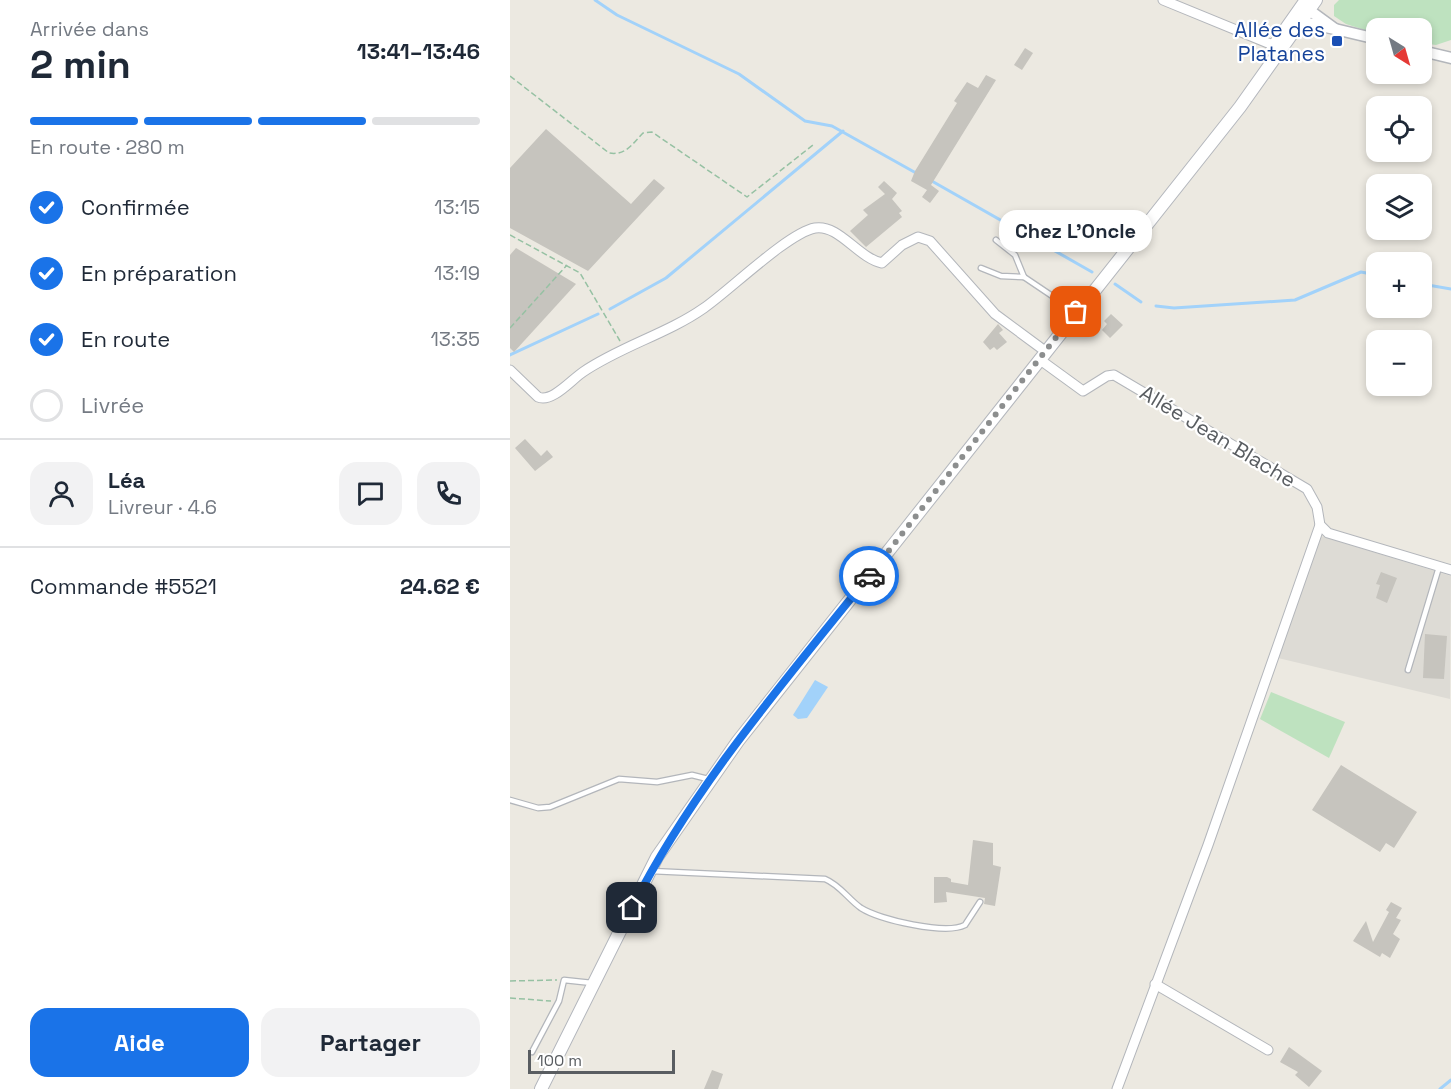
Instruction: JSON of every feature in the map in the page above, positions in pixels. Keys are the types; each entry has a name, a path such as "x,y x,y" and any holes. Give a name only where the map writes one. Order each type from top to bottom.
{"main road":[{"path":"541,1089 651,871 738,741 1240,107 1277,47 1306,8"}],"street":[{"path":"1162,0 1277,47"},
{"path":"1306,8 1314,26 1366,36"},
{"path":"1432,53 1451,58"},
{"path":"510,370 532,393 544,399 585,370 696,314 787,243 814,228 829,230 869,260 882,262 902,245 918,237 930,241 995,314 1042,355"},
{"name":"Allée Jean Blache","path":"1042,355 1083,391 1107,375 1114,375 1307,489 1317,507 1320,525"},
{"path":"1117,1089 1208,845 1320,525 1328,533 1451,570"},
{"path":"1155,984 1268,1050"}],"lane":[{"path":"996,240 1015,255 1024,277"},
{"path":"981,268 1001,276 1024,277 1076,312"},
{"path":"1407,670 1439,567"},
{"path":"510,800 538,808 550,807 619,779 657,782 692,775 711,780"},
{"path":"651,871 825,879 840,888 863,909 910,923 947,930 965,926 980,902"},
{"path":"532,1052 559,1001 564,983 594,983"}],"path":[{"path":"510,76 609,153 622,153 643,133 652,132 747,197 813,145"},
{"path":"510,235 567,264 585,278 624,350"},
{"path":"510,328 567,264"},
{"path":"510,981 564,983"},
{"path":"510,998 559,1001"}],"shaded area":[{"path":"1321,536 1451,576 1450,699 1278,658"}],"green space":[{"path":"1339,0 1451,0 1451,40 1432,44 1432,18 1366,18 1366,30 1346,24 1334,16 1334,5"},
{"path":"1271,692 1345,722 1329,758 1260,719"}],"water":[{"path":"815,680 828,687 807,718 798,719 793,715"}],"building":[{"path":"1025,48 1033,53 1022,70 1014,65"},
{"path":"986,75 996,80 931,185 939,191 930,203 922,197 927,190 911,181 915,171 957,103 954,101 967,82 978,88"},
{"path":"546,129 631,204 654,179 665,188 588,271 510,228 510,168"},
{"path":"884,181 897,193 892,199 902,211 899,213 902,217 866,247 850,231 868,215 863,210 885,194 878,187"},
{"path":"516,248 576,284 514,352 510,348 510,255"},
{"path":"1111,314 1123,325 1110,338 1102,330 1107,324 1104,321"},
{"path":"998,324 1003,330 999,333 1007,342 997,350 994,347 990,350 983,342"},
{"path":"525,439 541,456 547,450 553,457 535,471 515,448"},
{"path":"1381,572 1397,578 1387,603 1376,598 1380,585 1376,584"},
{"path":"1425,634 1447,636 1444,679 1423,678"},
{"path":"1341,765 1417,812 1394,848 1386,843 1380,852 1312,810"},
{"path":"973,840 993,843 993,865 1001,867 995,906 984,904 985,898 946,892 947,902 934,903 934,877 947,877 951,879 951,882 968,885"},
{"path":"1391,902 1402,908 1396,918 1401,920 1393,934 1400,939 1390,958 1382,953 1380,957 1353,941 1366,921 1373,942 1389,912 1386,910"},
{"path":"1289,1047 1322,1071 1309,1087 1295,1075 1298,1072 1280,1062"},
{"path":"712,1070 723,1074 718,1089 704,1089"}],"waterway":[{"path":"595,0 617,15 739,74 805,121 832,126 916,173"},
{"path":"610,309 666,278 843,131"},
{"path":"930,180 1092,272"},
{"path":"1156,306 1174,308 1295,300 1361,272 1366,273"},
{"path":"1115,284 1141,302"},
{"path":"1432,286 1451,289"},
{"path":"510,355 598,314"},
{"path":"1440,1089 1451,1080"}],"way so far":[{"path":"869,576 1076,312"}],"place":[{"name":"Allée des Platanes","path":"1337,41"},
{"name":"Chez L'Oncle","path":"1076,312"}],"route":[{"path":"632,908 657,857 738,741 869,576"}]}
